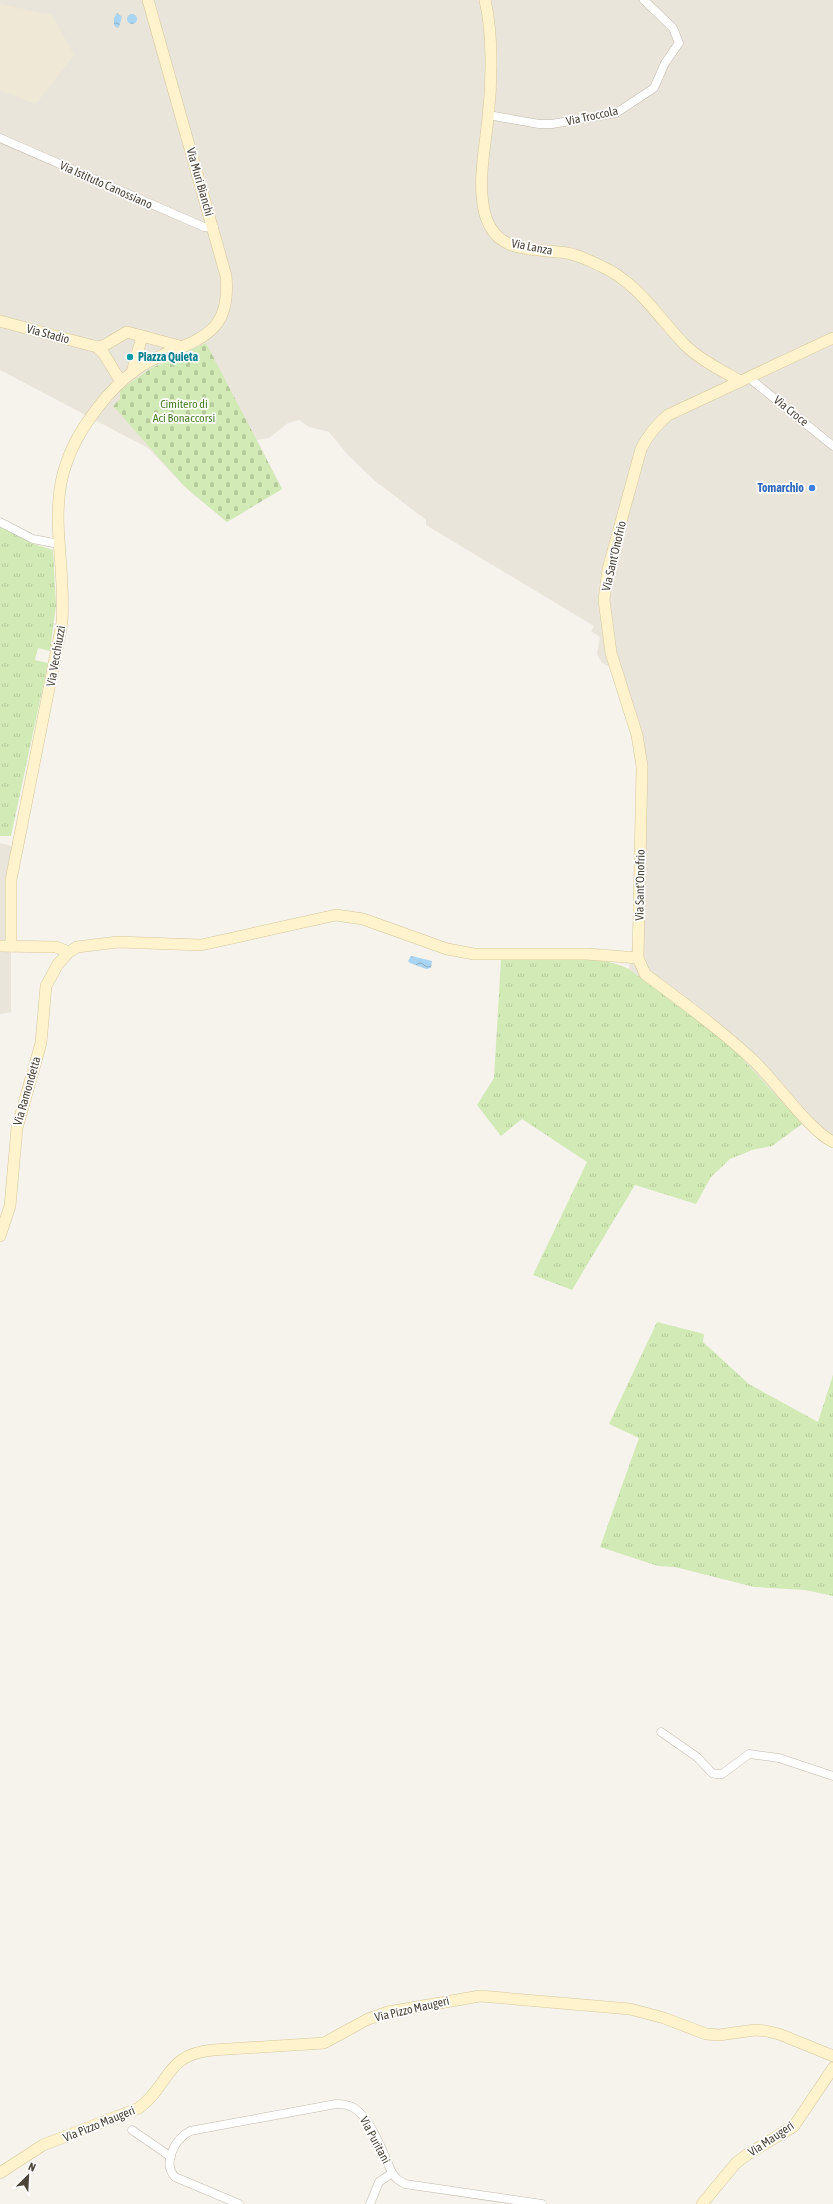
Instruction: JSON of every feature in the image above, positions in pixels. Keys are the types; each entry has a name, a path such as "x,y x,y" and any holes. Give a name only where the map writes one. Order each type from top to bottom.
{"main road":[{"name":"Via Muri Bianchi","path":"132,373 147,363 183,347 205,335 216,324 225,308 228,289 214,228 148,0"},
{"name":"Via Lanza","path":"485,0 490,38 488,114 481,180 485,213 494,234 502,241 515,247 568,253 604,267 636,290 685,345 704,360 744,379"},
{"name":"Via Stadio","path":"0,321 97,346"},
{"path":"97,346 105,345 127,332 183,347"},
{"path":"132,373 142,336"},
{"name":"Via Sant'Onofrio","path":"638,958 642,766 637,735 611,653 606,627 604,600 608,569 641,450 648,435 668,415 833,338"},
{"path":"97,346 104,354 121,382"},
{"name":"Via Vecchiuzzi","path":"5,946 11,880 62,624 64,589 59,544 57,499 61,478 69,455 88,420 121,382 132,373"},
{"path":"5,946 56,947 69,952 77,947 91,944 118,942 201,945 336,915 363,919 431,944 474,954 587,954 638,958 645,974 735,1043 756,1063 815,1128 833,1142"},
{"name":"Via Ramondetta","path":"0,1236 10,1206 17,1128 41,1044 46,986 58,964 69,952"},
{"name":"Via Pizzo Maugeri","path":"0,2173 43,2145 139,2108 148,2101 169,2070 188,2055 200,2051 324,2043 368,2019 388,2012 461,1998 502,1996 630,2010 664,2018 706,2034 719,2035 754,2030 766,2031 779,2034 833,2056"},
{"path":"813,2049 824,2061 830,2071"},
{"name":"Via Maugeri","path":"705,2200 736,2163 794,2126 830,2071"}],"street":[{"name":"Via Troccola","path":"488,114 539,124 552,124 616,113 622,110 632,100 650,91 665,63 679,43 673,28 644,0"},
{"name":"Via Istituto Canossiano","path":"0,138 204,227 214,228"},
{"name":"Via Croce","path":"744,379 833,446"},
{"path":"0,522 33,539 59,544"},
{"path":"661,1732 697,1757 716,1774 722,1774 748,1754 779,1758 833,1776"},
{"name":"Via Puritani","path":"171,2157 180,2139 190,2131 336,2104 354,2107 361,2113 368,2123 392,2173 397,2179 405,2184 542,2204"},
{"path":"132,2130 171,2157 169,2165 170,2172 175,2177 240,2204"},
{"path":"370,2204 379,2182 392,2173"},
{"path":"694,2204 705,2200"}],"shaded area":[{"path":"0,0 833,0 833,1148 821,1142 802,1124 730,1045 629,969 634,932 637,763 633,742 612,668 602,663 597,654 600,637 591,631 594,626 426,525 426,520 374,480 347,454 329,432 309,427 299,420 288,423 269,438 257,440 282,489 227,522 185,487 148,448 0,370"},
{"path":"0,4 52,15 74,55 36,104 0,90"},
{"path":"0,843 11,846 11,1012 0,1014"}],"green space":[{"name":"Cimitero di Aci Bonaccorsi","path":"206,343 282,489 227,522 185,487 113,406 120,399 120,390 150,369"},
{"path":"0,526 34,544 53,550 56,605 50,651 38,648 35,660 48,663 11,836 0,836"},
{"path":"566,958 599,960 629,969 730,1045 802,1124 772,1146 752,1150 730,1159 711,1177 696,1204 635,1185 572,1290 533,1275 587,1162 522,1119 501,1136 477,1105 494,1078 501,960"},
{"path":"657,1322 704,1334 703,1342 749,1384 818,1422 833,1375 833,1596 805,1590 754,1587 675,1567 658,1566 600,1547 639,1438 609,1424"}],"water":[{"path":"117,13 122,17 119,27 117,28 114,25 114,18"},
{"path":"132,14 137,19 132,24 127,19"},
{"path":"411,956 432,961 431,968 426,969 410,963 408,961"}],"place":[{"name":"Piazza Quieta","path":"130,357"},
{"name":"Tomarchio","path":"812,488"}]}
